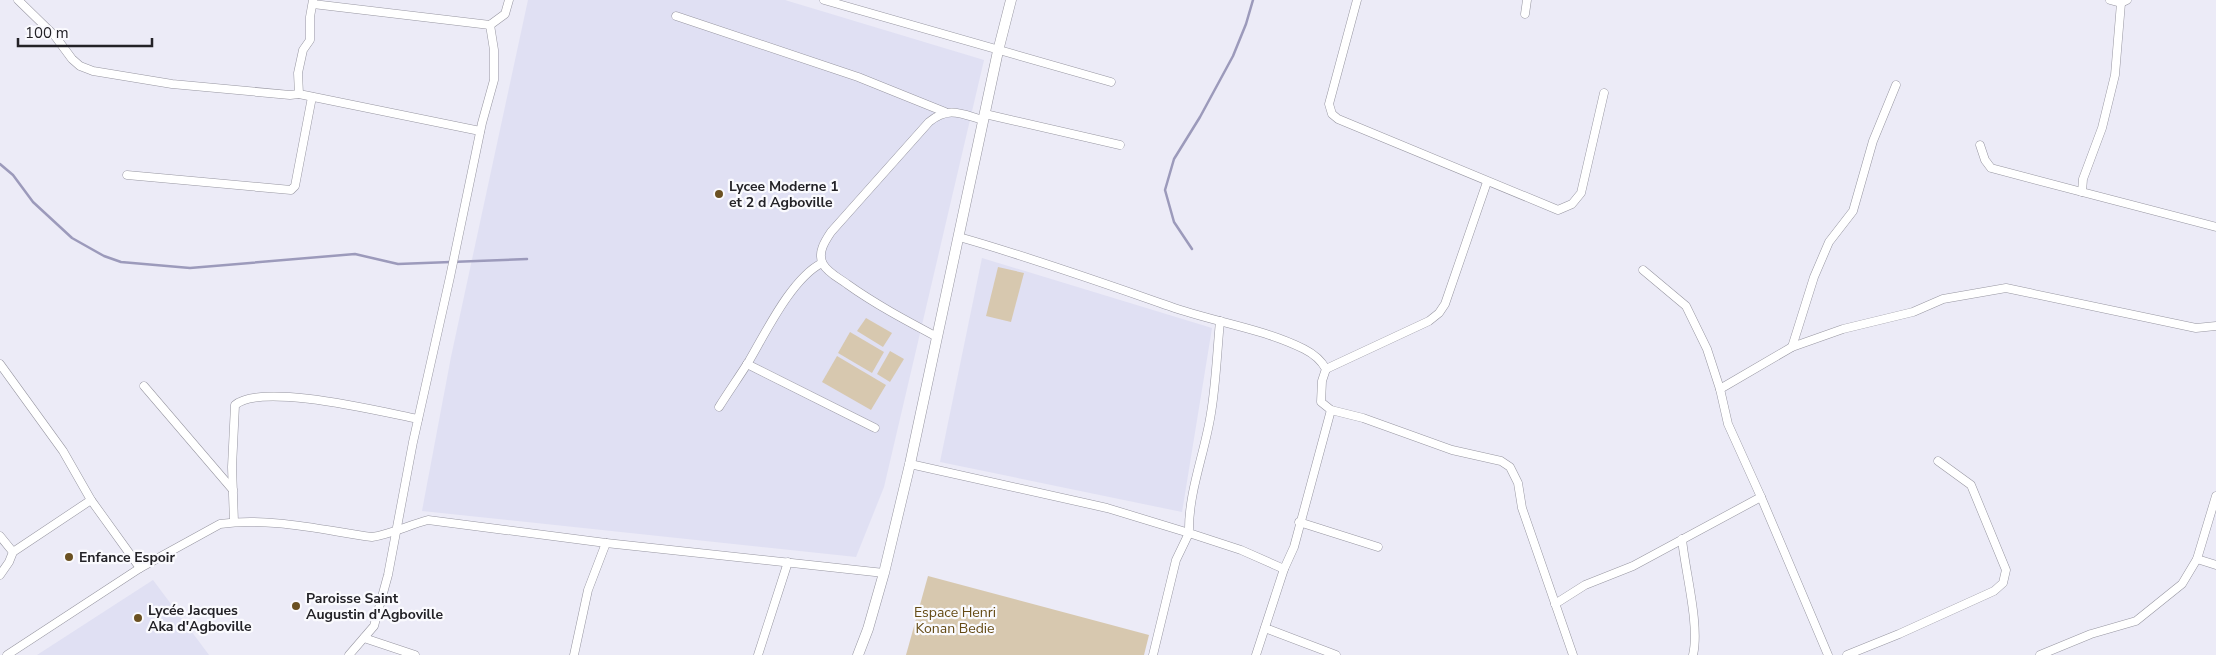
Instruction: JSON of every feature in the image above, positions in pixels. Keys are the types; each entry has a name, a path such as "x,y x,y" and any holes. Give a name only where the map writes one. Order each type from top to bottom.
{"main road":[{"path":"858,655 868,629 884,573 910,464 998,51 1011,0"}],"street":[{"path":"18,0 55,36 72,59 80,66 93,71 172,84 299,94 480,132"},
{"path":"299,94 298,73 303,50 310,40 310,17 313,2 490,24 505,14 509,0"},
{"path":"824,0 846,3 998,51 1111,82"},
{"path":"1357,0 1329,104 1332,114 1338,120 1558,210 1572,204 1581,193 1604,92"},
{"path":"1525,14 1527,0"},
{"path":"2082,192 2084,179 2102,128 2115,74 2124,1 2110,0"},
{"path":"676,16 858,78 945,112 984,117 1120,145"},
{"path":"350,655 374,626 388,574 418,420 480,132 494,80 494,50 490,24"},
{"path":"1792,348 1814,277 1829,242 1853,211 1873,141 1896,85"},
{"path":"127,175 291,190 296,186 312,97"},
{"path":"937,337 879,307 829,271 822,263 824,242 831,232 909,143 929,122 945,112"},
{"path":"1980,145 1985,160 1991,168 2216,227"},
{"path":"1487,182 1444,304 1439,313 1429,322 1326,369 1322,381 1321,402 1331,410 1363,418 1452,450 1501,461 1510,467 1518,483 1522,508 1573,655"},
{"path":"959,238 1005,250 1136,293 1170,307 1286,341 1305,349 1321,360 1326,369"},
{"path":"719,406 747,364 778,311 811,268 822,263"},
{"path":"1643,270 1686,306 1707,349 1720,389 1728,424 1828,655"},
{"path":"1720,389 1792,348 1843,329 1913,312 1943,299 2006,288 2196,328 2216,326"},
{"path":"1153,655 1176,560 1189,533 1194,488 1211,414 1220,321"},
{"path":"0,364 63,451 91,500 140,568"},
{"path":"747,364 875,428"},
{"path":"144,386 233,490"},
{"path":"234,522 232,467 235,405 242,400 251,397 293,397 354,406 418,420"},
{"path":"1256,655 1284,569 1294,547 1331,410"},
{"path":"1847,655 1899,634 1994,591 2003,583 2006,570 1971,484 1938,461"},
{"path":"910,464 1107,508 1241,550 1284,569"},
{"path":"2040,655 2091,634 2136,621 2182,584 2198,560 2216,496"},
{"path":"1556,604 1585,584 1633,566 1761,497"},
{"path":"0,575 9,562 12,552 91,500"},
{"path":"7,655 140,568 220,524 234,522 258,522 372,537 428,520 606,543 884,573"},
{"path":"1300,522 1378,547"},
{"path":"0,536 12,552"},
{"path":"1682,539 1692,608 1695,646 1693,655"},
{"path":"574,655 588,590 606,543"},
{"path":"2198,560 2216,565"},
{"path":"758,655 788,562"},
{"path":"1265,628 1320,653 1336,655"},
{"path":"364,638 415,655"}],"shaded area":[{"name":"Lycee Moderne 1 et 2 d Agboville","path":"528,0 785,0 984,60 884,487 856,557 422,511 451,357"},
{"path":"982,258 1212,328 1182,512 940,462"},
{"name":"Lycée Jacques Aka d'Agboville","path":"153,580 209,655 37,655"}],"green space":[{"path":"998,267 1024,273 1011,322 986,316"},
{"path":"866,318 892,333 883,347 857,331"},
{"path":"850,332 884,352 872,373 838,353"},
{"path":"890,351 904,359 890,382 877,374"},
{"path":"837,356 886,385 871,410 822,382"},
{"name":"Espace Henri Konan Bedie","path":"928,576 1149,635 1144,655 906,655"}],"waterway":[{"path":"1192,249 1174,222 1165,190 1174,159 1200,117 1233,56 1253,0"},
{"path":"0,164 13,175 33,202 72,238 104,256 121,262 190,268 355,254 398,264 527,259"}],"place":[{"name":"Lycee Moderne 1 et 2 d Agboville","path":"719,194"},
{"name":"Enfance Espoir","path":"69,557"},
{"name":"Paroisse Saint Augustin d'Agboville","path":"296,606"},
{"name":"Lycée Jacques Aka d'Agboville","path":"138,618"}]}
